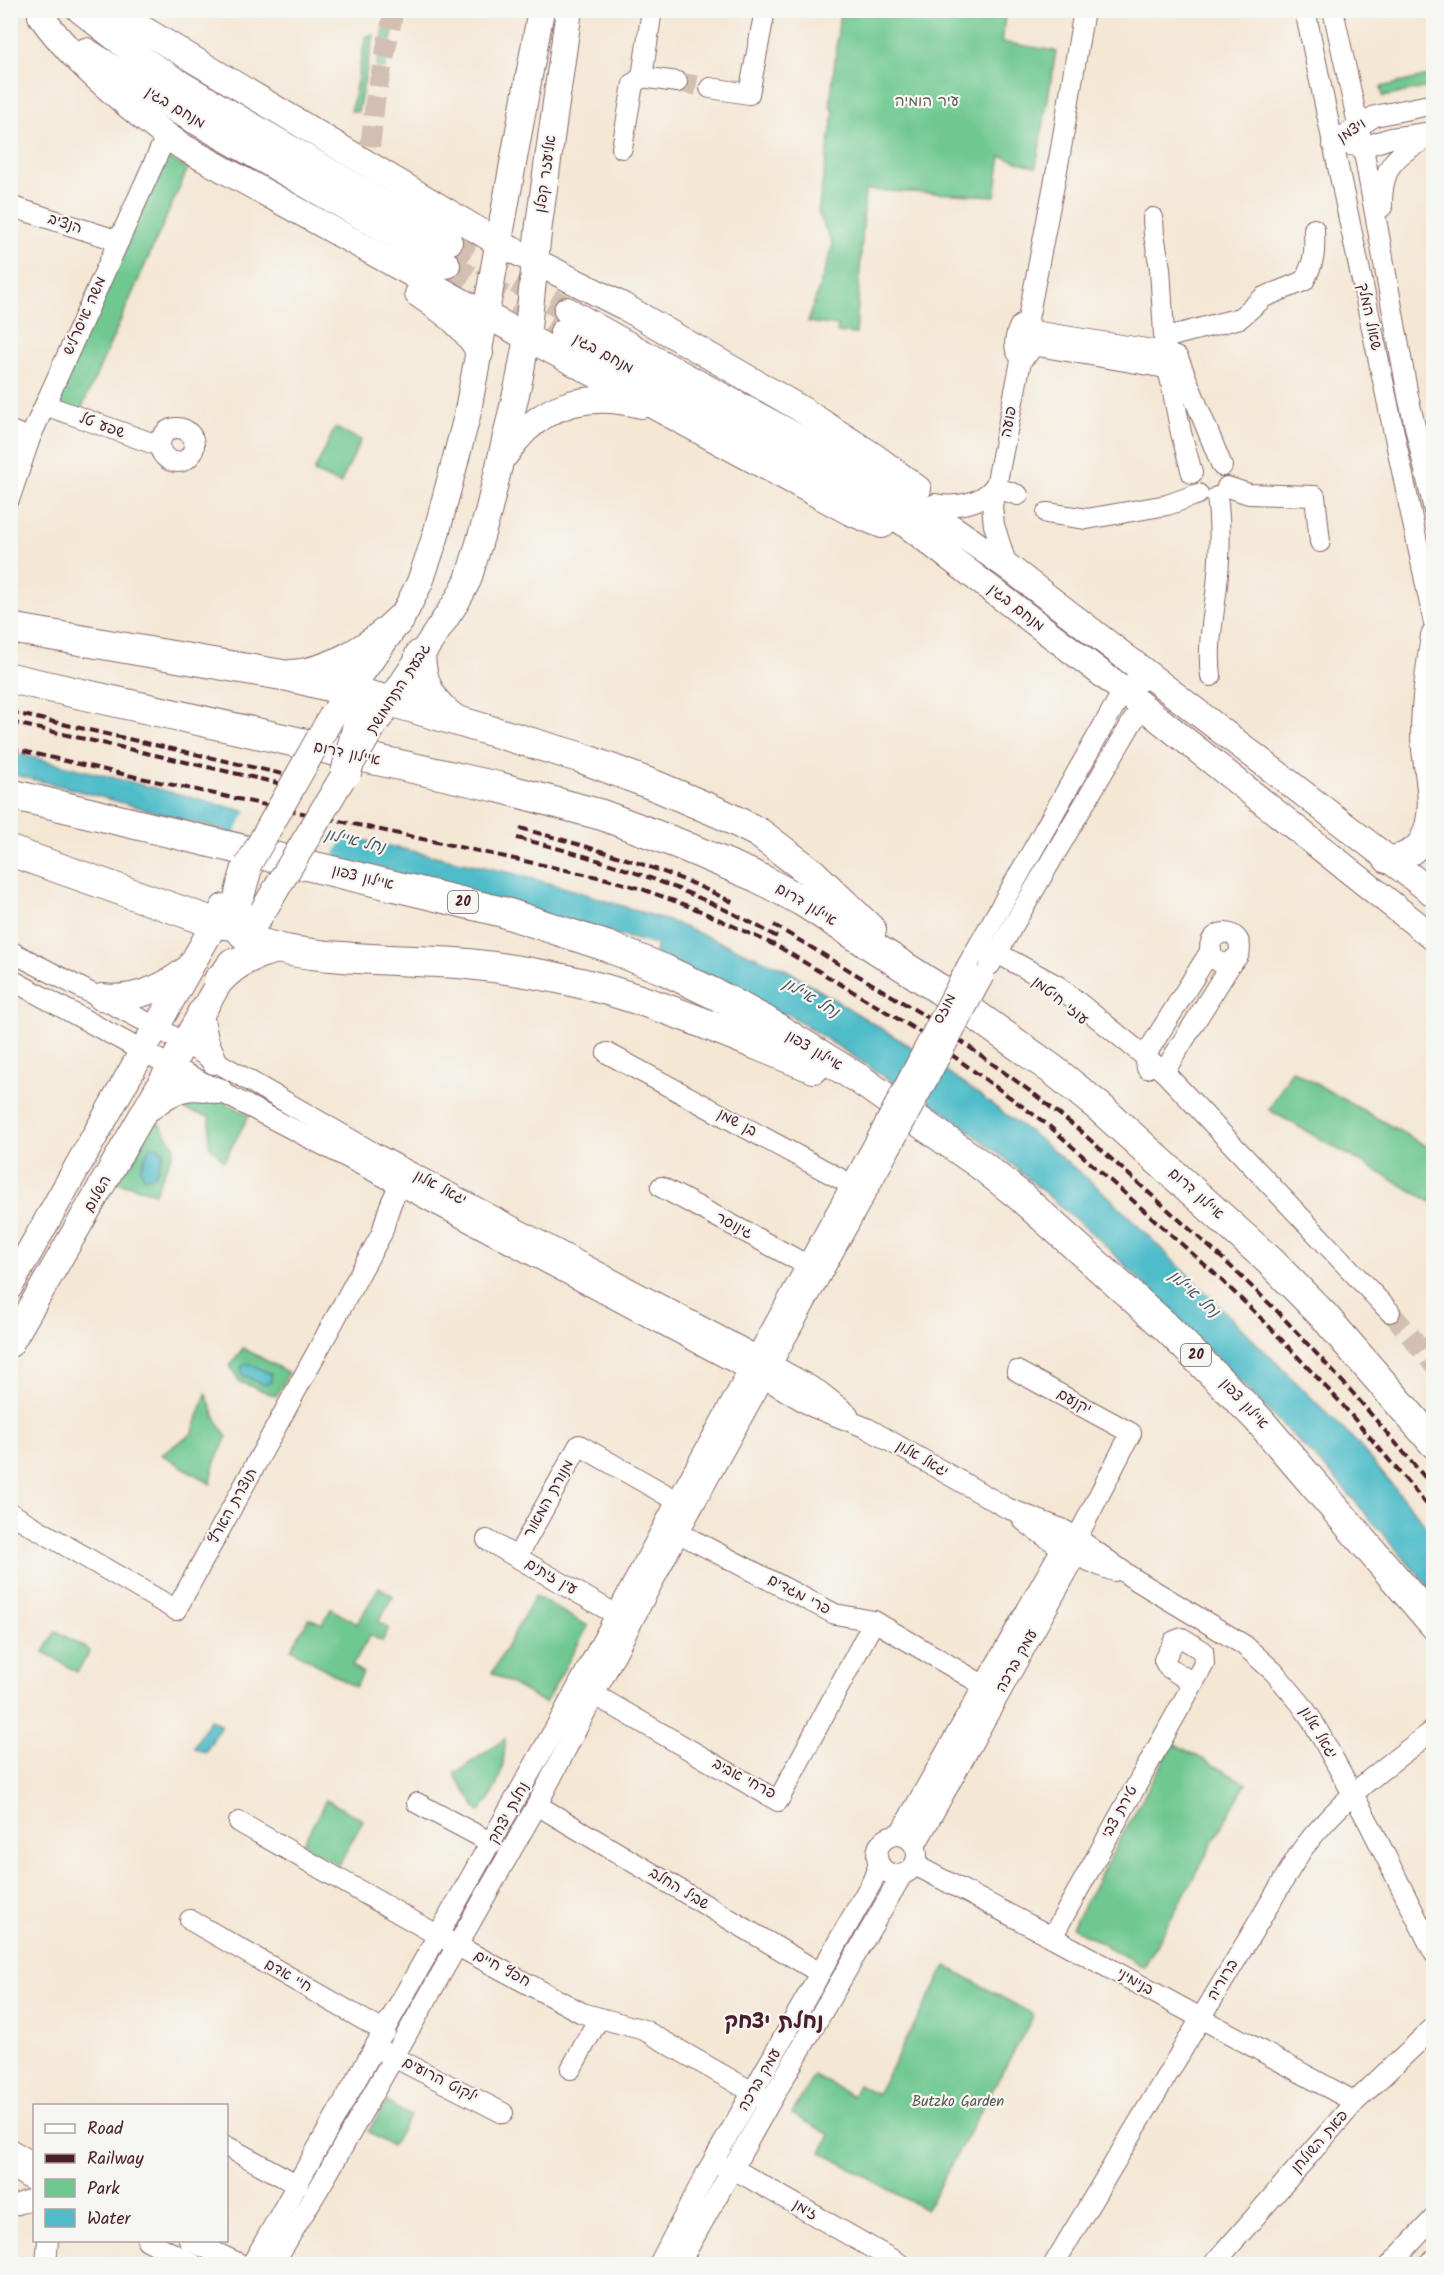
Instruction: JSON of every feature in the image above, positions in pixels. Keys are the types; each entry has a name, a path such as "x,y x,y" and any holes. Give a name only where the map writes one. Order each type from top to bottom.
{"highway":[{"path":"288,676 313,672 352,654 376,640 399,620"},
{"path":"10,628 288,676 361,710 457,721 579,757 656,786 722,814 759,833 813,874 923,979"},
{"path":"420,655 422,675 427,691 440,708 457,721"},
{"name":"איילון דרום","path":"10,678 498,787 602,815 758,877 802,901 923,979 1053,1070 1098,1106 1271,1262 1324,1316 1434,1443"},
{"path":"346,773 361,710"},
{"name":"איילון צפון","path":"10,794 503,912 560,930 665,970 725,999 884,1095 1020,1196 1189,1348 1239,1398 1434,1624"},
{"path":"10,850 166,907 191,926 231,925 278,948 309,954 479,966 612,992 722,1030 884,1095"},
{"path":"231,925 248,865"},
{"path":"219,980 240,962 278,948"}],"main road":[{"name":"מנחם בגין","path":"38,13 73,43 180,112 448,254 155,68 80,10"},
{"path":"111,10 499,243 633,312 801,409 875,457 935,504 974,543"},
{"name":"אליעזר קפלן","path":"527,337 569,10"},
{"path":"486,315 540,12"},
{"path":"38,13 73,57 166,136 486,315 850,512 925,538"},
{"path":"250,184 454,318 470,335 480,352"},
{"name":"גבעת התחמושת","path":"361,710 399,620 420,582 435,538 467,416 486,315"},
{"name":"מנחם בגין","path":"1433,936 925,538 872,503 565,321 635,349 887,487 974,543 1434,894"},
{"name":"גבעת התחמושת","path":"248,865 361,710 420,655 446,619 468,580 501,462 527,337"},
{"path":"501,462 521,432 555,408 597,399 614,400 669,413"},
{"path":"1387,860 1411,853 1422,842 1427,828 1430,800 1424,738 1425,709 1434,636"},
{"path":"158,1028 231,925 346,773"},
{"path":"184,1043 219,980 231,925"},
{"path":"101,997 123,997 151,991 168,984 231,925"},
{"path":"201,1013 205,1040 214,1061"},
{"name":"השלום","path":"10,1286 158,1028"},
{"name":"השלום","path":"10,1344 184,1043"},
{"path":"146,1111 157,1101 180,1088 199,1086 219,1091"}],"street":[{"path":"562,53 575,10"},
{"path":"622,148 633,84 642,77 652,10"},
{"path":"710,88 749,94 765,10"},
{"name":"פועה","path":"1007,566 993,525 994,487 1003,456 1028,339 1084,10"},
{"name":"שאול המלך","path":"1305,10 1434,623"},
{"name":"שאול המלך","path":"1333,10 1363,147 1408,396 1434,510"},
{"path":"642,77 677,82"},
{"name":"ויצמן","path":"1332,142 1376,116 1434,104"},
{"path":"1384,258 1382,190 1385,178 1397,156 1434,133"},
{"name":"ויצמן","path":"1332,142 1363,147 1391,138 1434,133"},
{"name":"משה איסרליש","path":"10,497 30,438 166,136"},
{"name":"הנציב","path":"10,206 119,241"},
{"path":"1153,218 1170,377 1180,433 1192,473 1191,484 1198,494 1207,498 1222,492 1315,496 1320,542"},
{"path":"1028,339 1168,354 1240,318 1264,297 1305,281 1316,253 1314,230"},
{"path":"1168,354 1228,476 1222,492 1218,582 1208,655 1211,676"},
{"name":"שפע טל","path":"45,405 160,446"},
{"path":"10,431 30,438"},
{"path":"1192,473 1205,461 1217,462 1222,466"},
{"path":"935,504 950,505 969,502 986,495 994,487 1018,495"},
{"path":"1047,513 1087,519 1167,505 1198,494"},
{"path":"1132,699 1135,682 1151,678"},
{"name":"מוזס","path":"760,1368 988,949 1132,699"},
{"path":"1218,935 1232,935 1240,946 1240,951 1152,1066 1211,950 1212,941 1218,935"},
{"name":"עוזי חיטמן","path":"988,949 1019,967 1152,1066 1260,1189 1388,1315"},
{"name":"יגאל אלון","path":"10,951 101,997 184,1043 410,1184"},
{"path":"1152,1066 1212,976"},
{"name":"יגאל אלון","path":"10,979 219,1091 410,1184 760,1368 819,1392 867,1428 1007,1508 1062,1529 1072,1547 1131,1577 1244,1645 1274,1672 1302,1704 1370,1825 1434,1953"},
{"name":"בן שמן","path":"608,1053 859,1188"},
{"name":"תוצרת הארץ","path":"10,1513 176,1610 382,1233 390,1207 410,1184"},
{"name":"גינוסר","path":"661,1187 807,1265"},
{"name":"מוזס","path":"760,1368 807,1265 859,1188"},
{"name":"נחלת יצחק","path":"252,2265 492,1843 677,1501 760,1368"},
{"name":"נחלת יצחק","path":"273,2265 537,1805 679,1533 760,1368"},
{"name":"יקנעם","path":"1017,1371 1131,1433"},
{"name":"עמק ברכה","path":"666,2263 732,2168 770,2102 908,1855 1131,1433"},
{"name":"מנורת המאור","path":"517,1557 579,1445 677,1501"},
{"name":"פרי מגדים","path":"679,1533 835,1614 874,1621 982,1685"},
{"name":"עין זיתים","path":"487,1540 615,1614"},
{"name":"עמק ברכה","path":"908,1855 982,1685 1072,1547"},
{"name":"פרחי אביב","path":"595,1695 778,1801 874,1621"},
{"path":"590,1663 588,1685 595,1695"},
{"name":"טירת צבי","path":"1052,1937 1189,1688"},
{"name":"ברוריה","path":"1054,2265 1301,1851 1328,1817 1353,1793 1434,1730"},
{"path":"417,1803 492,1843"},
{"name":"שביל החלב","path":"537,1805 820,1973"},
{"path":"1328,1817 1345,1814 1370,1825"},
{"name":"חפץ חיים","path":"240,1822 439,1936 582,2013 644,2030 770,2102"},
{"name":"עמק ברכה","path":"666,2263 707,2172 872,1881 879,1864 877,1857 881,1844 892,1836 908,1855"},
{"name":"בנימיני","path":"879,1864 888,1873 908,1855 1052,1937 1355,2102"},
{"name":"חיי אדם","path":"190,1920 381,2040"},
{"path":"571,2069 599,2018"},
{"name":"פאת השולחן","path":"1214,2265 1355,2102 1434,2027"},
{"name":"ילקוט הרועים","path":"381,2040 394,2057 503,2113"},
{"path":"228,2147 297,2185"},
{"path":"10,2149 33,2162"},
{"path":"707,2172 718,2166 732,2168"},
{"path":"10,2167 33,2181"},
{"name":"זימן","path":"732,2168 900,2265"},
{"path":"10,2206 33,2198"},
{"path":"1391,2265 1434,2218"},
{"path":"46,2265 48,2242"},
{"path":"149,2242 194,2265"},
{"path":"191,2242 240,2265"},
{"path":"1428,2265 1434,2259"}],"green space":[{"path":"388,11 397,11 385,69 376,67"},
{"name":"עיר הומיה","path":"840,11 1006,11 1001,42 1056,51 1036,167 1001,156 995,196 865,190 856,334 837,332 838,326 808,322 833,245 818,212 834,111 830,107"},
{"path":"374,35 358,112 351,111 366,36"},
{"path":"1433,75 1433,86 1383,97 1381,87"},
{"path":"162,156 188,168 79,414 52,402"},
{"path":"335,428 361,440 340,484 314,472"},
{"path":"1292,1070 1433,1150 1433,1203 1269,1110"},
{"path":"215,1097 249,1115 224,1161 209,1145 210,1117 185,1110 182,1103"},
{"path":"155,1118 175,1147 155,1193 114,1181"},
{"path":"243,1348 289,1373 276,1396 240,1382 230,1366"},
{"path":"206,1394 216,1419 227,1437 214,1464 211,1484 161,1454 192,1434"},
{"path":"379,1587 393,1596 378,1622 389,1628 382,1641 370,1635 352,1666 363,1673 355,1687 291,1649 309,1618 322,1624 331,1609 357,1624"},
{"path":"535,1596 588,1626 545,1703 492,1673"},
{"path":"56,1631 90,1651 77,1672 44,1652"},
{"path":"505,1739 504,1759 496,1787 479,1812 454,1774"},
{"path":"1173,1743 1246,1783 1144,1967 1072,1927"},
{"path":"326,1800 363,1820 339,1865 302,1845"},
{"name":"Butzko Garden","path":"946,1966 1034,2015 926,2210 821,2152 830,2135 792,2114 814,2075 852,2096 858,2085 877,2094"},
{"path":"386,2102 410,2116 392,2146 368,2132"}],"water":[{"name":"נחל איילון","path":"11,752 348,837 511,873 573,890 674,923 785,969 911,1047 957,1079 1035,1136 1107,1195 1356,1442 1433,1534 1433,1592 1335,1478 1101,1241 1002,1156 938,1107 885,1077 787,1013 782,1014 654,956 657,945 11,774"},
{"path":"150,1147 159,1147 164,1153 154,1176 144,1178 140,1168"},
{"path":"248,1363 271,1374 271,1382 264,1385 243,1375 241,1367"},
{"path":"210,1719 221,1725 205,1753 194,1747"}],"pier":[{"path":"248,809 345,834 330,863 233,836"}],"tunnel":[{"path":"367,176 375,102 394,10"},
{"path":"677,82 710,88"},
{"path":"449,242 567,310"},
{"path":"447,265 563,332"},
{"path":"1390,1312 1434,1365"}],"railway":[{"path":"10,712 287,775"},
{"path":"10,722 282,784"},
{"path":"10,748 607,879 696,909 779,947 923,1034 1048,1125 1213,1272 1265,1322 1340,1402 1434,1513"},
{"path":"520,828 656,869 734,903"},
{"path":"517,838 585,856 652,879 716,906 779,938"},
{"path":"774,925 932,1020 1078,1129 1224,1260 1277,1311 1352,1392 1434,1488"}],"district":[{"name":"נחלת יצחק","path":"774,2022"}]}
